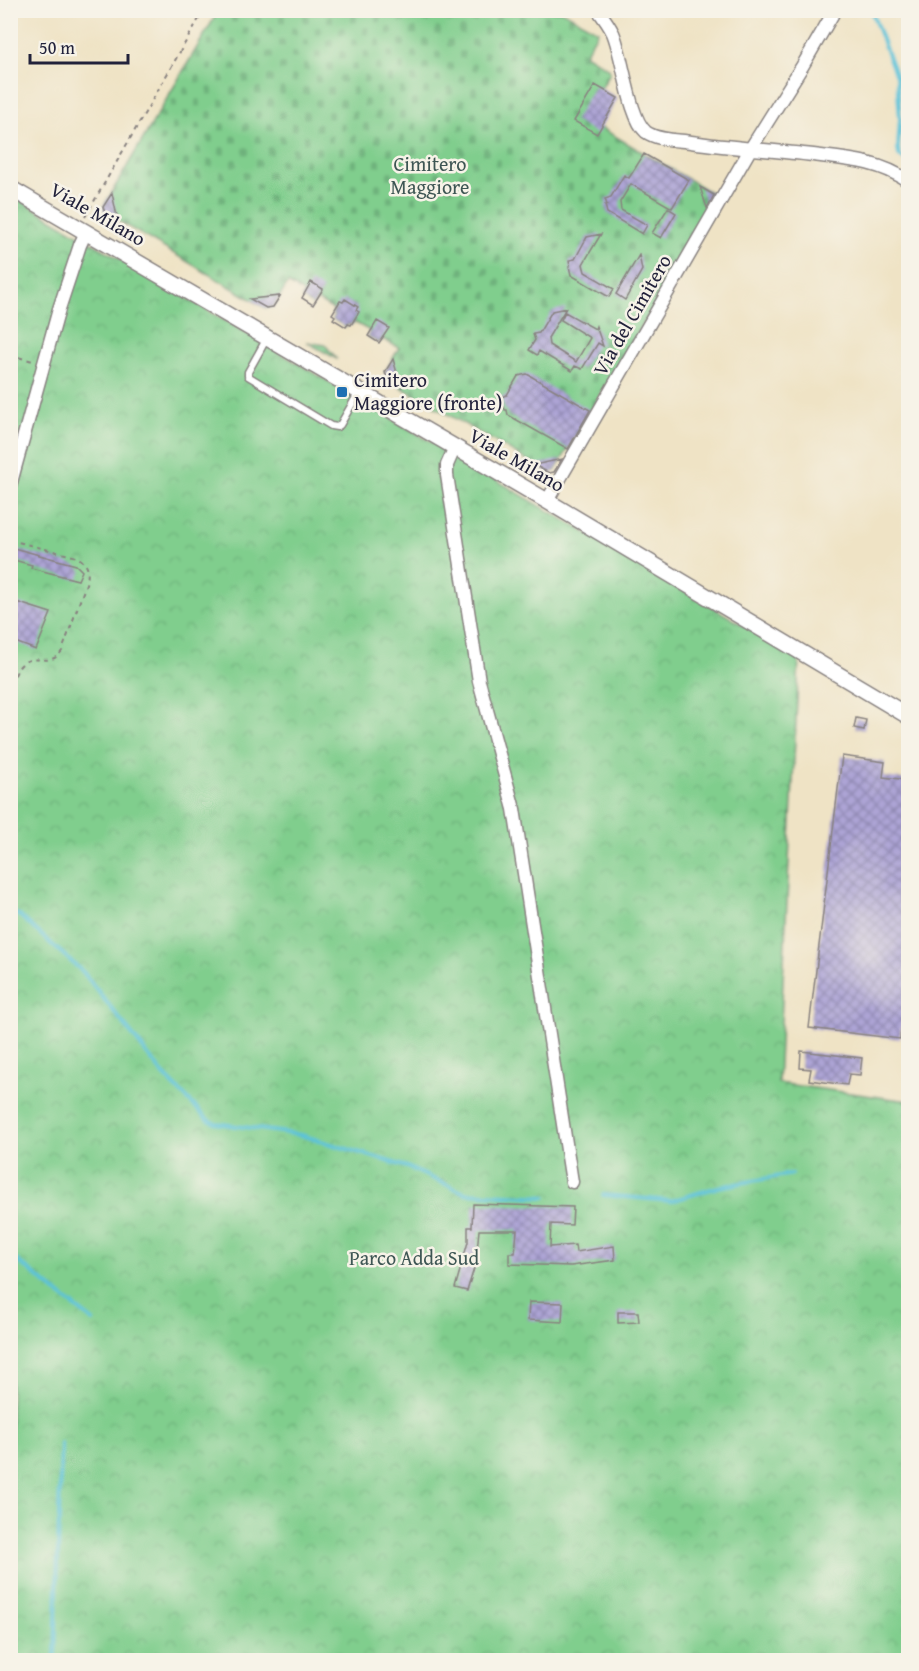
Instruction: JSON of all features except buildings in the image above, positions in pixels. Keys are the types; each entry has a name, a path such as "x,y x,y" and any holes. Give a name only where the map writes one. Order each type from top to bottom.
{"street":[{"path":"598,10 613,34 633,110 646,132 664,138 729,148 751,148 868,163 898,173 909,181"},
{"name":"Via del Cimitero","path":"548,501 751,148 835,10"},
{"name":"Viale Milano","path":"10,188 548,501 909,716"},
{"path":"10,486 82,230"},
{"path":"455,447 447,465 447,475 471,634 479,681 514,809 572,1182"}],"lane":[{"path":"267,338 248,376 331,426 337,427 340,424 360,392"}],"path":[{"path":"82,230 204,10"},
{"path":"10,355 44,364"},
{"path":"10,540 77,557 84,561 89,570 63,651 57,658 50,661 37,659 27,661 20,666 10,688"}],"green space":[{"name":"Cimitero Maggiore","path":"219,10 562,11 598,31 585,54 609,69 610,73 584,118 715,195 716,202 555,471 549,473 387,379 385,372 399,348 383,339 379,343 368,336 370,331 354,322 346,327 333,319 334,310 317,300 313,305 302,298 304,293 288,283 273,307 266,308 105,213 103,207"},
{"name":"Parco Adda Sud","path":"11,195 799,658 778,1083 908,1101 908,1660 11,1660"},
{"path":"307,342 325,345 337,359"}],"waterway":[{"path":"871,10 897,79 900,118 898,148 899,155 908,163"},
{"path":"10,911 20,916 83,972 162,1073 207,1119 215,1123 301,1135 407,1167 465,1193 546,1197"},
{"path":"603,1195 671,1201 718,1187 792,1174"},
{"path":"10,1255 93,1321"},
{"path":"55,1660 61,1443"}],"place":[{"name":"Cimitero Maggiore (fronte)","path":"342,392"}]}
